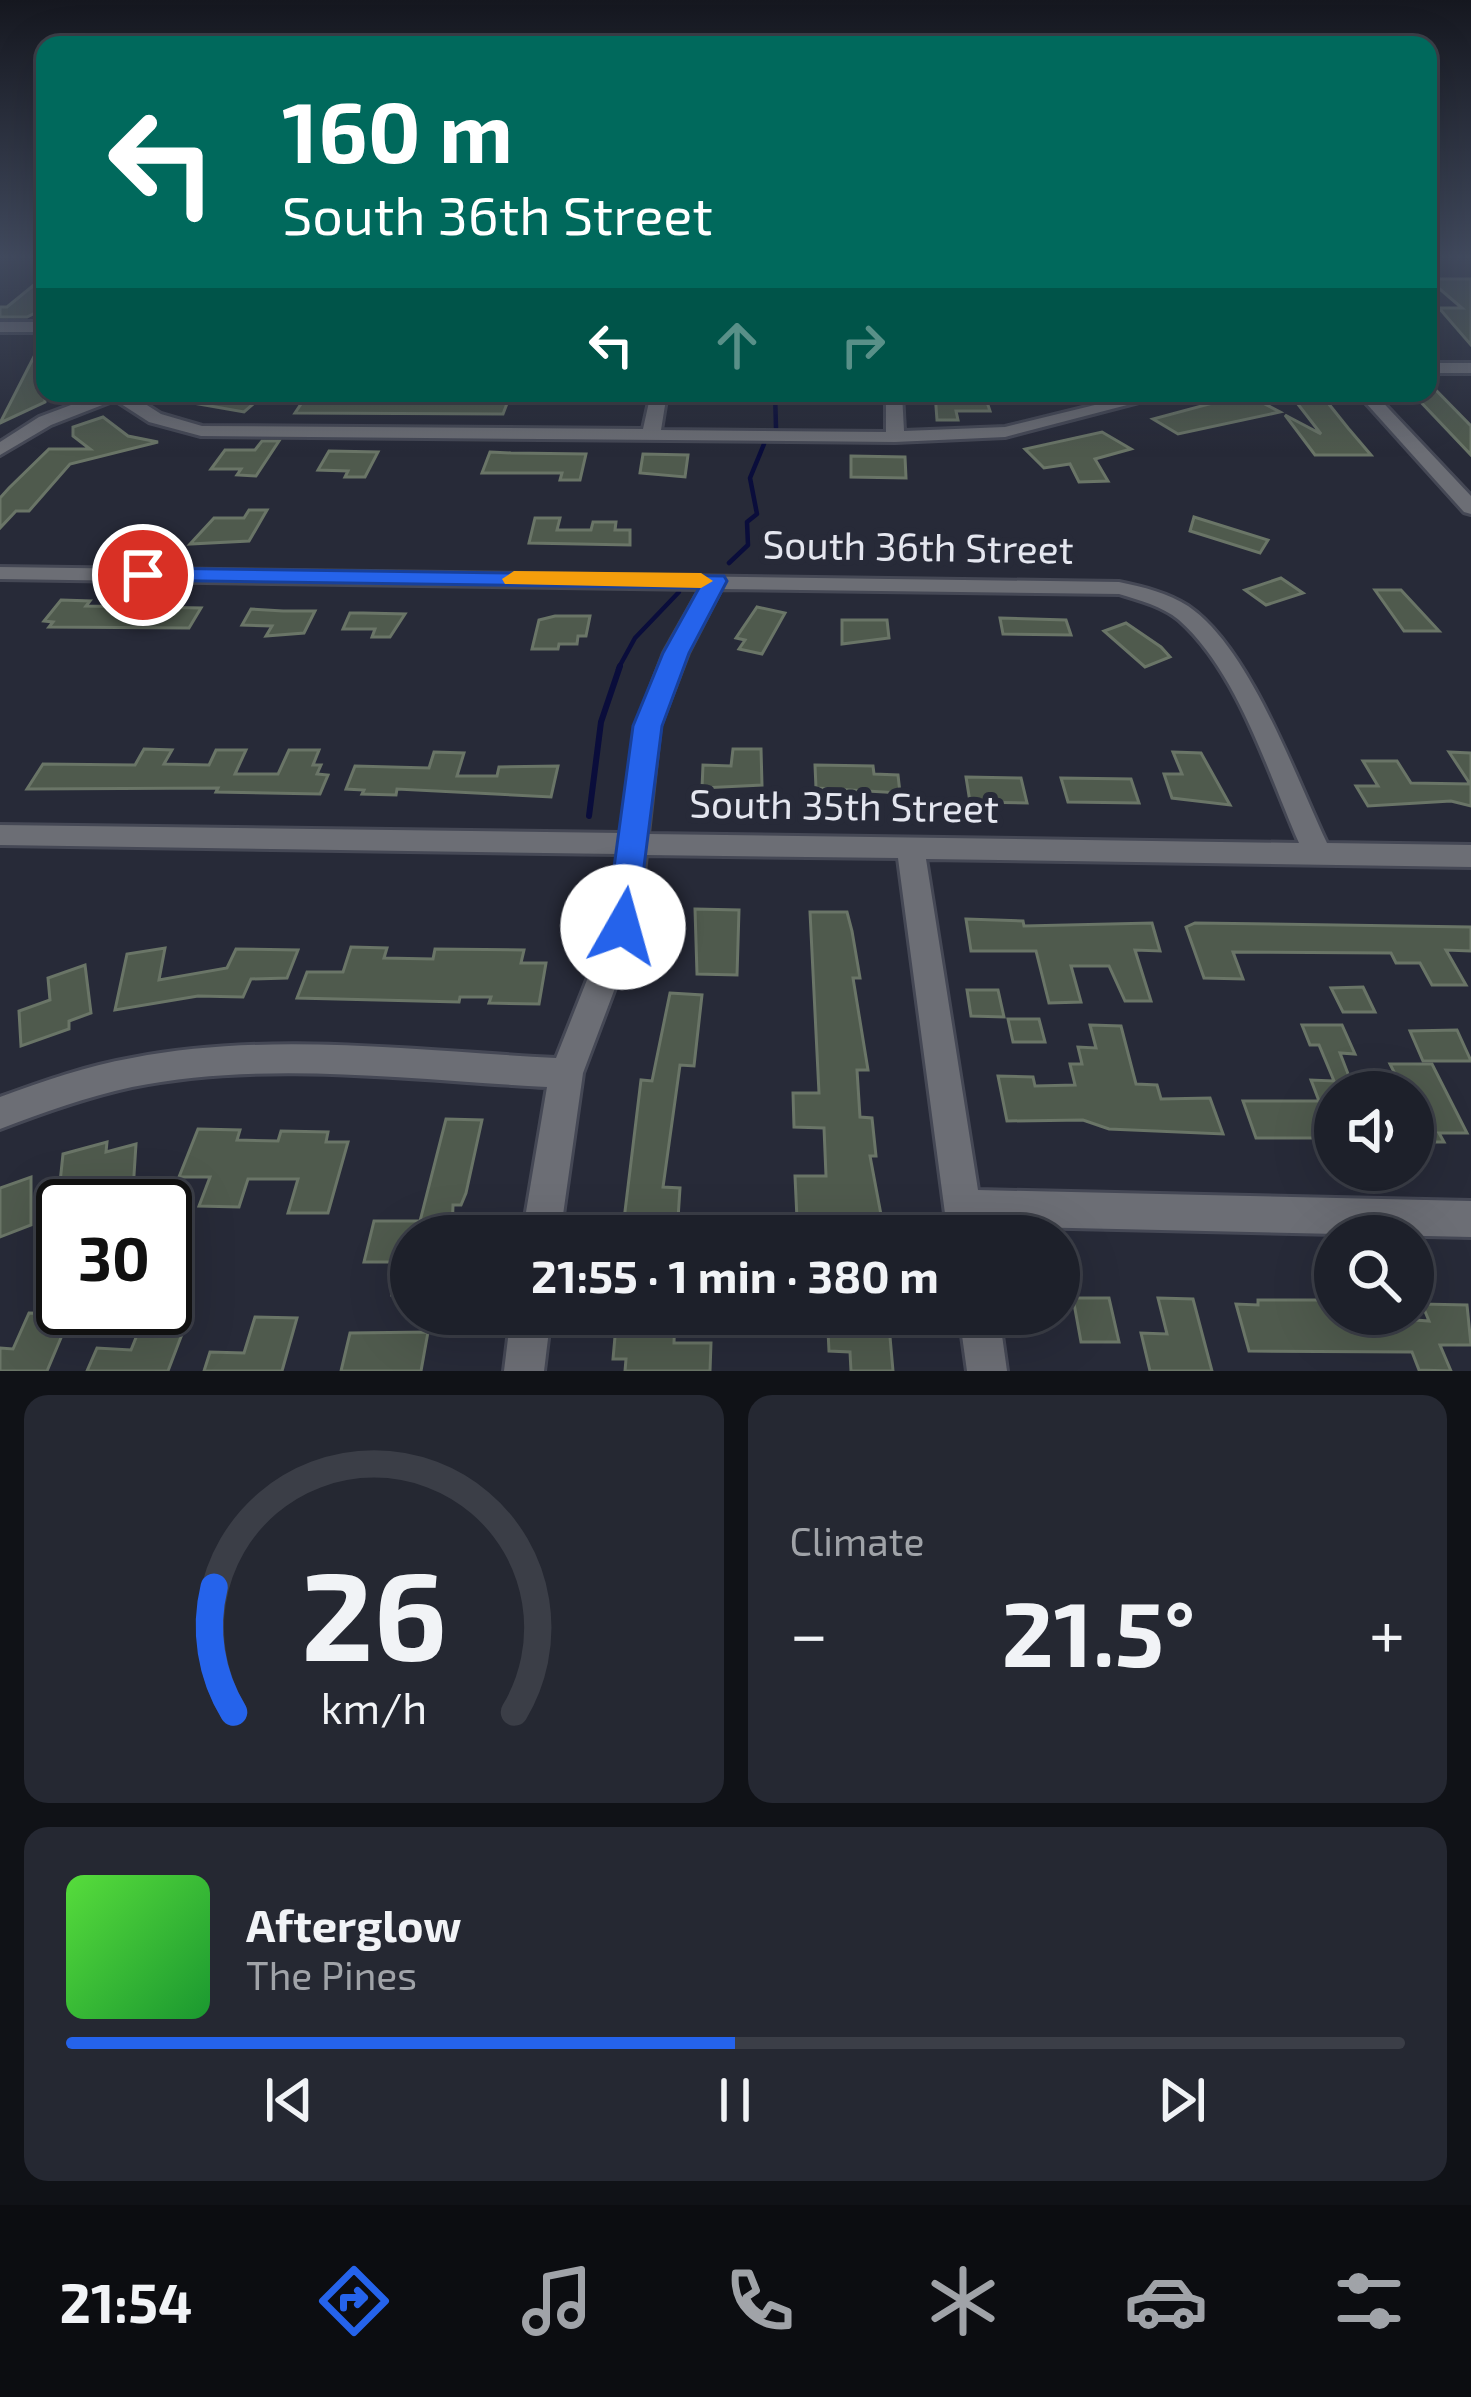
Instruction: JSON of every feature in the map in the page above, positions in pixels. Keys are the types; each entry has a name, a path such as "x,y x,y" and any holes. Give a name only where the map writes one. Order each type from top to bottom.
{"street":[{"path":"0,327 36,327"},
{"path":"1437,368 1471,368"},
{"path":"0,450 45,422 97,402"},
{"path":"130,402 155,418 201,430 895,437 1005,432 1128,402"},
{"path":"651,435 657,402"},
{"path":"894,402 895,437"},
{"path":"1373,402 1471,508"},
{"name":"South 36th Street","path":"0,573 1083,584 1152,597 1183,612 1223,659 1317,851"},
{"path":"544,1215 566,1073 623,927 647,726 676,653 715,581"},
{"name":"South 35th Street","path":"0,835 1471,856"},
{"path":"910,847 964,1215"},
{"path":"0,1113 32,1098 160,1067 244,1062 566,1073"},
{"path":"1080,1221 1471,1219"},
{"path":"524,1371 528,1335"},
{"path":"982,1335 987,1371"}],"building":[{"path":"1452,323 1471,323 1471,345"},
{"path":"36,353 36,402 45,402 0,423"},
{"path":"1437,391 1471,426 1471,455 1421,402 1437,402"},
{"path":"187,402 256,402 244,412"},
{"path":"302,402 508,402 503,414 295,413"},
{"path":"936,402 987,402 990,411 956,411 958,420 937,420"},
{"path":"1216,402 1261,402 1280,412 1178,434 1153,419"},
{"path":"1296,402 1327,402 1371,455 1315,455 1285,415 1321,434"},
{"path":"103,417 128,436 158,442 70,464 29,511 16,511 0,528 0,498 9,488 49,449 90,449 73,436 73,427"},
{"path":"1102,432 1131,449 1095,459 1108,481 1079,482 1070,464 1044,468 1025,449"},
{"path":"262,441 279,441 256,476 237,475 241,469 211,469 225,450 255,450"},
{"path":"329,451 378,452 365,477 345,477 348,471 318,470"},
{"path":"490,452 586,454 580,480 560,480 562,473 482,473"},
{"path":"643,454 688,455 685,477 640,473"},
{"path":"851,456 905,457 906,478 851,477"},
{"path":"249,510 267,510 249,541 190,544 214,518 244,518"},
{"path":"1194,517 1268,540 1260,553 1190,531"},
{"path":"535,518 560,518 557,530 591,530 593,522 616,522 615,530 630,530 630,545 529,543"},
{"path":"1281,578 1303,593 1266,605 1245,590"},
{"path":"1375,590 1401,590 1439,631 1404,631"},
{"path":"61,600 90,601 86,606 201,608 189,628 49,627 53,622 44,621"},
{"path":"757,607 785,613 762,654 739,649 745,640 736,638"},
{"path":"251,609 315,611 304,633 266,636 272,626 242,625"},
{"path":"350,613 405,614 390,637 372,637 375,629 343,629"},
{"path":"590,616 586,636 578,636 577,644 559,644 558,649 532,649 539,620"},
{"path":"1000,618 1066,620 1071,635 1003,634"},
{"path":"842,620 887,620 889,638 842,644"},
{"path":"1126,623 1170,657 1145,667 1104,631"},
{"path":"144,749 172,750 164,764 209,765 216,750 246,750 235,774 278,774 289,750 319,750 313,765 321,765 317,774 328,775 320,794 216,792 218,788 27,789 43,764 135,765"},
{"path":"733,749 761,749 762,785 702,788 703,765 731,766"},
{"path":"434,752 464,753 457,776 497,776 499,767 558,766 551,797 397,789 396,795 362,794 364,790 346,789 355,766 429,768"},
{"path":"1173,752 1201,753 1230,805 1172,798 1164,774 1182,774"},
{"path":"1449,752 1471,753 1471,806 1451,801 1368,806 1356,786 1378,786 1363,761 1397,761 1411,783 1470,784"},
{"path":"815,765 873,766 874,774 898,775 900,793 816,788"},
{"path":"966,777 1021,778 1027,803 970,802"},
{"path":"1061,778 1131,779 1139,803 1068,802"},
{"path":"695,909 739,910 737,975 697,974"},
{"path":"810,912 847,912 860,978 853,978 868,1070 857,1070 860,1117 872,1118 876,1156 870,1156 881,1215 797,1215 795,1176 826,1176 824,1128 794,1127 793,1093 819,1093"},
{"path":"966,919 1023,921 1024,926 1152,923 1160,951 1135,950 1151,1001 1125,1001 1109,966 1071,966 1081,1002 1049,1003 1036,951 971,951"},
{"path":"1195,923 1471,927 1471,951 1446,950 1466,985 1432,985 1420,963 1396,963 1391,953 1233,952 1243,979 1204,978 1186,927"},
{"path":"351,947 387,948 384,958 433,959 435,949 524,950 521,963 546,963 539,1004 489,1003 491,997 460,997 459,1002 297,998 307,972 343,972"},
{"path":"165,948 159,980 227,968 236,949 298,950 287,978 251,979 243,997 198,996 115,1010 127,954"},
{"path":"85,965 91,1013 69,1021 69,1029 21,1046 19,1011 50,1000 48,978"},
{"path":"1363,987 1375,1012 1343,1012 1331,988"},
{"path":"967,990 998,990 1004,1017 971,1016"},
{"path":"670,993 702,995 694,1066 680,1065 663,1187 680,1188 678,1215 625,1215 641,1080 652,1081"},
{"path":"1008,1019 1039,1019 1045,1042 1013,1042"},
{"path":"1090,1025 1121,1026 1136,1084 1157,1085 1161,1099 1210,1098 1223,1134 1109,1129 1083,1120 1007,1121 998,1076 1033,1077 1035,1086 1075,1085 1070,1064 1082,1064 1078,1047 1096,1048"},
{"path":"1302,1025 1342,1025 1355,1054 1340,1053 1347,1071 1330,1071 1319,1045 1310,1045"},
{"path":"1457,1030 1471,1061 1423,1061 1410,1031"},
{"path":"1390,1064 1432,1064 1467,1133 1439,1133 1444,1142 1434,1142 1434,1071 1394,1071"},
{"path":"1243,1101 1314,1101 1314,1138 1256,1138"},
{"path":"446,1119 482,1120 461,1205 453,1205 453,1215 422,1215"},
{"path":"198,1129 240,1130 237,1140 278,1141 281,1131 328,1132 326,1142 348,1142 328,1213 288,1213 298,1179 248,1179 239,1207 199,1206 210,1177 179,1177"},
{"path":"107,1142 106,1152 136,1144 134,1179 60,1179 63,1154"},
{"path":"31,1177 31,1225 0,1237 0,1188"},
{"path":"374,1221 390,1221 390,1262 364,1262"},
{"path":"1080,1298 1109,1298 1119,1342 1081,1342"},
{"path":"1158,1298 1193,1299 1212,1371 1150,1371 1141,1333 1167,1334"},
{"path":"1258,1300 1314,1300 1314,1335 1434,1335 1434,1304 1467,1305 1471,1345 1440,1345 1451,1371 1419,1370 1412,1352 1249,1351 1236,1304 1258,1305"},
{"path":"29,1313 36,1313 36,1335 62,1335 47,1371 0,1371 0,1348 13,1349"},
{"path":"255,1317 297,1318 282,1371 204,1371 210,1352 244,1353"},
{"path":"350,1333 427,1335 421,1371 341,1371"},
{"path":"137,1335 182,1335 168,1371 87,1371 97,1348 131,1350"},
{"path":"615,1335 674,1335 674,1343 711,1343 710,1371 625,1371 626,1359 613,1359"},
{"path":"828,1335 890,1335 893,1371 851,1371 850,1352 829,1351"}],"waterway":[{"path":"775,402 776,428"},
{"path":"729,563 748,545 747,522 757,514 750,478 764,444"},
{"path":"618,669 635,638 679,592"},
{"path":"589,816 601,722 620,666"}],"slow traffic":[{"path":"514,579 701,581"}],"route":[{"path":"143,575 715,581 711,597 676,653 647,726 623,927"}]}
